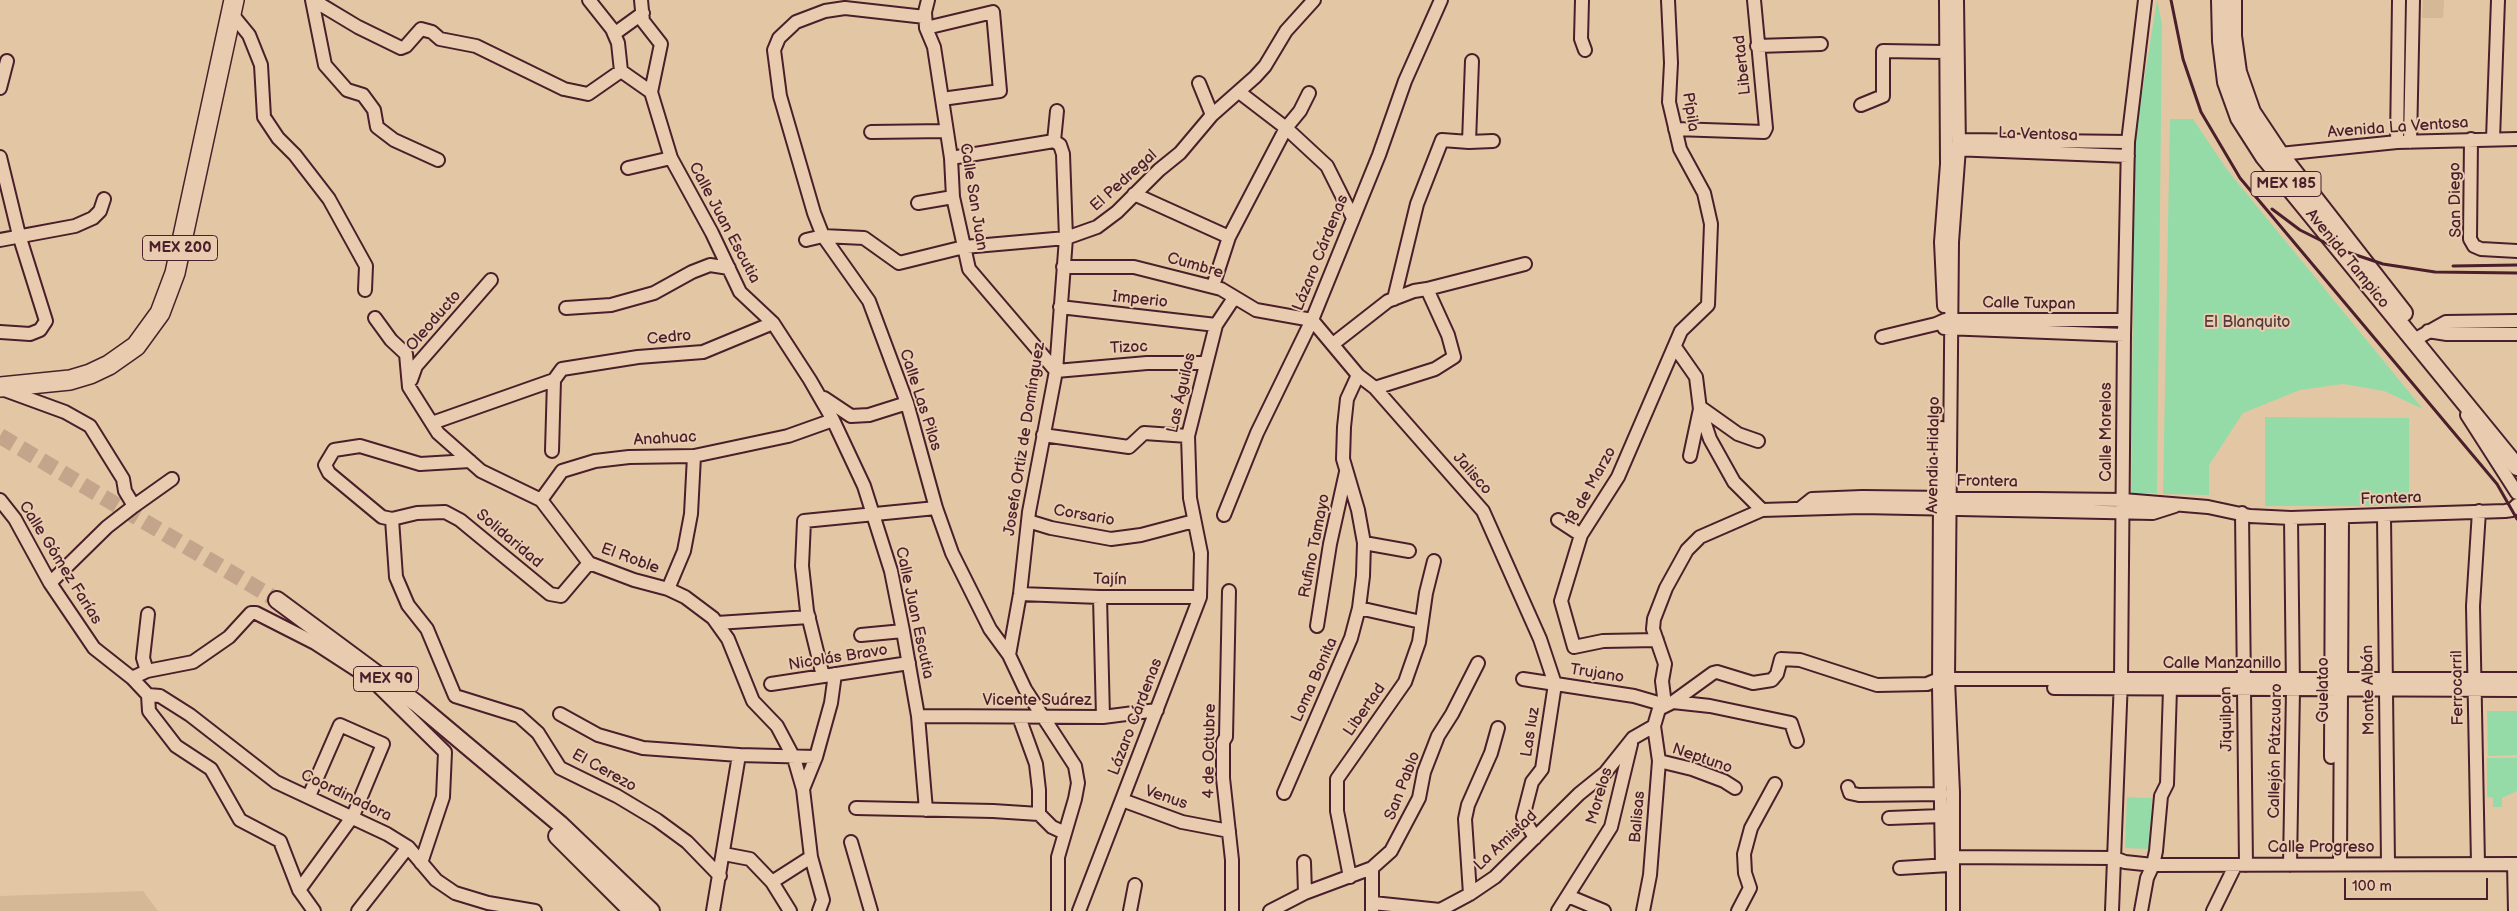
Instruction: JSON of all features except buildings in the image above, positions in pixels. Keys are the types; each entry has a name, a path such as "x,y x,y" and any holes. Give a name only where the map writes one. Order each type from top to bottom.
{"highway":[{"name":"MEX 200","path":"0,388 70,380 103,368 136,346 160,313 175,273 232,7"}],"main road":[{"name":"Avenida Tampico","path":"2220,0 2221,41 2226,82 2239,118 2264,157 2421,335 2467,404 2517,468"},
{"name":"Avenida Tampico","path":"2233,0 2233,36 2238,72 2252,112 2280,154 2421,335 2517,453"},
{"name":"MEX 90","path":"277,600 369,665 416,702 560,824 638,908"}],"street":[{"path":"312,0 358,27 401,48 406,46 421,30 432,32 440,39 476,46 564,89 588,94 620,71"},
{"path":"312,0 326,65 347,90 363,95 374,110 377,127 394,140 438,160"},
{"path":"589,0 618,42 620,71"},
{"name":"Calle Juan Escutia","path":"641,0 643,21 661,44 651,92 671,158 740,292 773,323 820,395 834,420 864,486 891,571 903,631 918,716 926,810"},
{"path":"925,22 928,0"},
{"name":"El Pedregal","path":"806,240 823,236 864,238 899,264 964,247 1066,238 1097,227 1117,212 1134,194 1180,153 1212,115 1240,92 1265,66 1286,32 1314,0"},
{"name":"Lázaro Cárdenas","path":"1224,515 1257,433 1312,320 1379,155 1405,81 1441,0"},
{"path":"1582,0 1581,39 1585,50"},
{"name":"Pípila","path":"1668,0 1671,63 1670,102 1675,129 1680,149 1704,193 1711,224 1708,305 1681,331 1675,347"},
{"name":"Libertad","path":"1675,129 1764,132 1766,128 1754,0"},
{"name":"Avendia Hidalgo","path":"1946,0 1946,52 1953,144"},
{"name":"Avendia Hidalgo","path":"1948,861 1940,816 1942,794 1941,683 1945,504 1946,324 1952,242 1957,0"},
{"name":"Calle Morelos","path":"2112,911 2118,862 2124,320 2128,142 2145,0"},
{"path":"2397,142 2399,0"},
{"path":"2410,142 2413,0"},
{"path":"2493,139 2498,0"},
{"path":"232,7 250,35 261,65 264,117 278,138 295,154 329,200 366,266 365,290"},
{"name":"Calle Las Pilas","path":"942,99 1000,90 993,12 925,22 845,8 825,11 796,22 779,38 774,50 780,96 814,213 823,236 869,301 907,403 936,508 952,552 990,629 1009,656 1025,688 1075,766 1078,783 1058,857 1058,911"},
{"path":"614,34 643,13"},
{"name":"Calle San Juan","path":"925,22 934,47 951,158 954,197 969,269 1056,371"},
{"path":"1757,46 1821,44"},
{"path":"1861,105 1883,96 1883,51 1946,52"},
{"path":"1469,142 1472,61"},
{"path":"0,88 7,62"},
{"path":"620,71 651,92"},
{"path":"1199,83 1212,115"},
{"path":"1240,92 1286,128 1328,166 1353,218"},
{"path":"1213,286 1229,237 1286,128 1300,111 1309,93"},
{"name":"Josefa Ortiz de Domínguez","path":"1009,656 1020,594 1028,521 1056,371 1066,238 1063,154 1060,145 1054,141 1057,111"},
{"path":"871,132 946,131"},
{"name":"San Diego","path":"2471,139 2470,240 2474,246 2481,249 2517,250"},
{"name":"Avenida La Ventosa","path":"2280,154 2397,142 2517,139"},
{"path":"1394,299 1417,204 1442,140 1493,141"},
{"path":"951,158 1054,141"},
{"name":"La Ventosa","path":"1953,144 2128,142"},
{"name":"La Ventosa","path":"1953,144 2128,156"},
{"path":"628,168 671,158"},
{"path":"0,160 19,235 46,321 40,330 30,334 0,332"},
{"path":"1134,194 1229,237"},
{"path":"918,203 954,197"},
{"path":"0,240 75,226 93,218 100,211 104,199"},
{"path":"1333,344 1394,299 1414,291 1525,264"},
{"path":"566,308 611,305 654,293 692,272 710,265 729,268"},
{"name":"Cumbre","path":"1064,266 1134,267 1213,286 1256,310 1312,320"},
{"name":"Oleoducto","path":"408,387 416,366 491,280"},
{"path":"1375,388 1435,369 1454,357 1448,335 1427,288"},
{"name":"Las Águilas","path":"1195,526 1190,498 1188,436 1216,325 1234,298"},
{"name":"Imperio","path":"1060,307 1216,325"},
{"path":"375,318 391,340 406,354 408,387"},
{"name":"Jalisco","path":"1312,320 1358,375 1375,388 1483,511 1540,639 1555,684"},
{"name":"Calle Tuxpan","path":"1882,337 1946,324 2124,320"},
{"path":"2421,335 2446,322 2517,322"},
{"name":"Cedro","path":"554,380 562,369 638,357 703,352 773,323"},
{"name":"Calle Tuxpan","path":"1946,324 2124,335"},
{"path":"2421,335 2517,334"},
{"path":"1675,347 1696,377 1700,408 1710,439 1734,482 1762,510"},
{"name":"18 de Marzo","path":"1657,640 1603,641 1574,646 1561,601 1582,535 1618,477 1675,347"},
{"name":"Tizoc","path":"1056,371 1146,363 1205,363"},
{"path":"1346,472 1343,459 1344,415 1347,399 1358,375"},
{"path":"432,423 554,380 552,451"},
{"name":"El Roble","path":"408,387 438,433 481,471 541,500 589,563 634,580 668,589 685,597 717,623 728,639 753,701 777,726 794,758 802,789 811,857 823,900 819,911"},
{"path":"0,388 65,412 90,426 123,479 125,491 134,506"},
{"path":"820,395 851,416 869,415 907,403"},
{"path":"2467,404 2465,413 2517,493"},
{"path":"1700,408 1738,434 1758,441"},
{"path":"1690,456 1700,408"},
{"name":"Anahuac","path":"541,500 562,471 595,460 629,457 694,456 788,436 834,420"},
{"path":"1043,435 1129,447 1144,433 1188,436"},
{"path":"392,519 382,517 329,473 325,464 334,450 360,446 420,464 470,461"},
{"path":"668,589 684,551 690,514 694,456"},
{"name":"Loma Bonita","path":"1284,793 1351,638 1359,608 1364,576 1364,543 1358,510 1346,472"},
{"name":"Rufino Tamayo","path":"1317,626 1346,472"},
{"path":"50,583 107,527 172,479"},
{"name":"Calle Gómez Farías","path":"0,500 15,519 50,583 94,648 132,678 148,695 149,711 176,746 211,769 240,820 280,841 299,890 314,911"},
{"name":"Frontera","path":"1669,704 1662,681 1665,664 1653,629 1654,619 1666,588 1690,547 1700,537 1762,510 1945,504 2123,507 2153,513 2175,506 2208,507 2246,514 2291,518 2505,511 2512,510 2517,505"},
{"path":"802,789 816,757 830,703 829,675 809,617 802,566 804,521 936,508"},
{"name":"Ferrocarril","path":"2478,864 2473,606 2479,511"},
{"name":"Solidaridad","path":"392,519 417,513 445,512 460,520 550,594 561,596 589,563"},
{"name":"Jiquilpan","path":"2244,865 2246,514"},
{"name":"Monte Albán","path":"2384,516 2388,864"},
{"name":"Guelatao","path":"2336,864 2335,684 2337,517"},
{"name":"Callejón Pátzcuaro","path":"2290,865 2293,685 2291,518"},
{"name":"El Cerezo","path":"392,519 396,577 408,605 427,629 455,696 519,716 538,732 560,768 616,796 657,820 687,842 720,876"},
{"path":"1558,520 1582,535"},
{"name":"Corsario","path":"1028,521 1051,528 1111,540 1195,526"},
{"name":"Lázaro Cárdenas","path":"1079,911 1200,597 1202,552 1195,526"},
{"path":"1364,543 1408,551"},
{"name":"Libertad","path":"1350,877 1337,811 1337,779 1404,682 1419,642 1421,622 1434,561"},
{"name":"4 de Octubre","path":"1229,591 1226,737 1223,742 1223,778 1229,831 1232,911"},
{"name":"Tajín","path":"1020,594 1100,597 1200,597"},
{"path":"1100,597 1103,717"},
{"path":"1359,608 1421,622"},
{"path":"132,678 147,671 193,662 229,636 251,613 256,613 315,643 372,680 445,752 443,797 422,863"},
{"path":"147,671 144,658 148,614"},
{"path":"717,623 809,617"},
{"path":"861,635 903,631"},
{"name":"Calle Manzanillo","path":"1669,704 1717,672 1753,683 1772,680 1777,674 1781,659 1800,660 1877,685 1941,683 2385,684 2474,685 2517,690"},
{"name":"Nicolás Bravo","path":"771,684 909,663"},
{"name":"San Pablo","path":"1270,911 1305,893 1372,868 1391,851 1403,832 1419,798 1424,772 1438,736 1452,714 1478,663"},
{"name":"Trujano","path":"1523,679 1634,696 1669,704 1710,706 1769,718 1791,723 1797,741"},
{"name":"Calle Manzanillo","path":"2474,685 2517,679"},
{"name":"Avendia Hidalgo","path":"1941,683 1948,861 1953,911"},
{"name":"Las luz","path":"1535,838 1523,817 1532,782 1542,769 1555,684"},
{"name":"Calle Manzanillo","path":"2121,684 2170,689 2246,685"},
{"path":"2141,911 2146,878 2153,866 2161,796 2167,784 2170,689"},
{"name":"Coordinadora","path":"148,695 160,696 190,715 276,782 353,816 387,834 408,848 436,880 456,893 488,902 535,911"},
{"path":"1633,738 1654,726 1659,709 1669,704"},
{"name":"Vicente Suárez","path":"918,716 1103,717 1157,710"},
{"path":"560,714 598,735 642,748 739,756 816,757"},
{"path":"1019,718 1036,764 1039,814"},
{"path":"299,890 353,816 383,744 340,725 309,796"},
{"name":"Balisas","path":"1642,911 1650,875 1659,761 1654,726"},
{"path":"1470,894 1465,819 1477,783 1491,752 1498,728"},
{"name":"La Amistad","path":"1372,907 1440,910 1470,894 1495,877 1579,794 1605,773 1633,738"},
{"name":"Morelos","path":"1558,911 1611,827 1633,738"},
{"path":"713,911 739,756"},
{"name":"Neptuno","path":"1659,761 1692,769 1724,781 1735,788"},
{"path":"1738,911 1750,888 1745,873 1744,854 1751,828 1775,784"},
{"path":"1848,787 1850,793 1859,795 1942,794"},
{"name":"Venus","path":"1122,800 1182,822 1229,831"},
{"path":"856,808 1039,814 1052,827 1065,833"},
{"path":"1888,818 1940,816"},
{"path":"851,842 870,911"},
{"path":"358,911 408,848"},
{"path":"724,854 750,859 772,882 790,911"},
{"path":"772,882 811,857"},
{"name":"Calle Progreso","path":"1900,868 1948,861 2118,862 2153,866 2515,864"},
{"path":"1304,862 1305,893"},
{"path":"2515,864 2515,911"},
{"path":"2212,911 2244,865"},
{"path":"1372,868 1372,907"},
{"path":"1130,911 1136,885"},
{"path":"1568,896 1604,911"}],"shaded area":[{"path":"2423,0 2444,0 2443,18 2422,18"},
{"path":"143,891 158,911 0,911 0,896"}],"green space":[{"path":"2157,0 2162,24 2157,493 2131,493 2135,137"},
{"name":"El Blanquito","path":"2170,119 2193,119 2228,171 2423,409 2384,391 2343,384 2300,390 2243,413 2209,465 2209,495 2163,494"},
{"path":"2265,417 2409,418 2409,506 2265,506"},
{"path":"2487,711 2517,711 2517,755 2488,756"},
{"path":"2487,758 2517,758 2517,791 2502,798 2502,807 2493,807 2493,798 2487,797"},
{"path":"2127,797 2152,798 2150,849 2125,848"}],"tunnel":[{"path":"0,436 277,600"}],"railway":[{"path":"2171,0 2183,59 2201,112 2240,178 2497,484 2517,519"},
{"path":"2272,209 2300,230 2338,249 2383,264 2435,272 2517,273"},
{"path":"2453,266 2517,265"}]}
